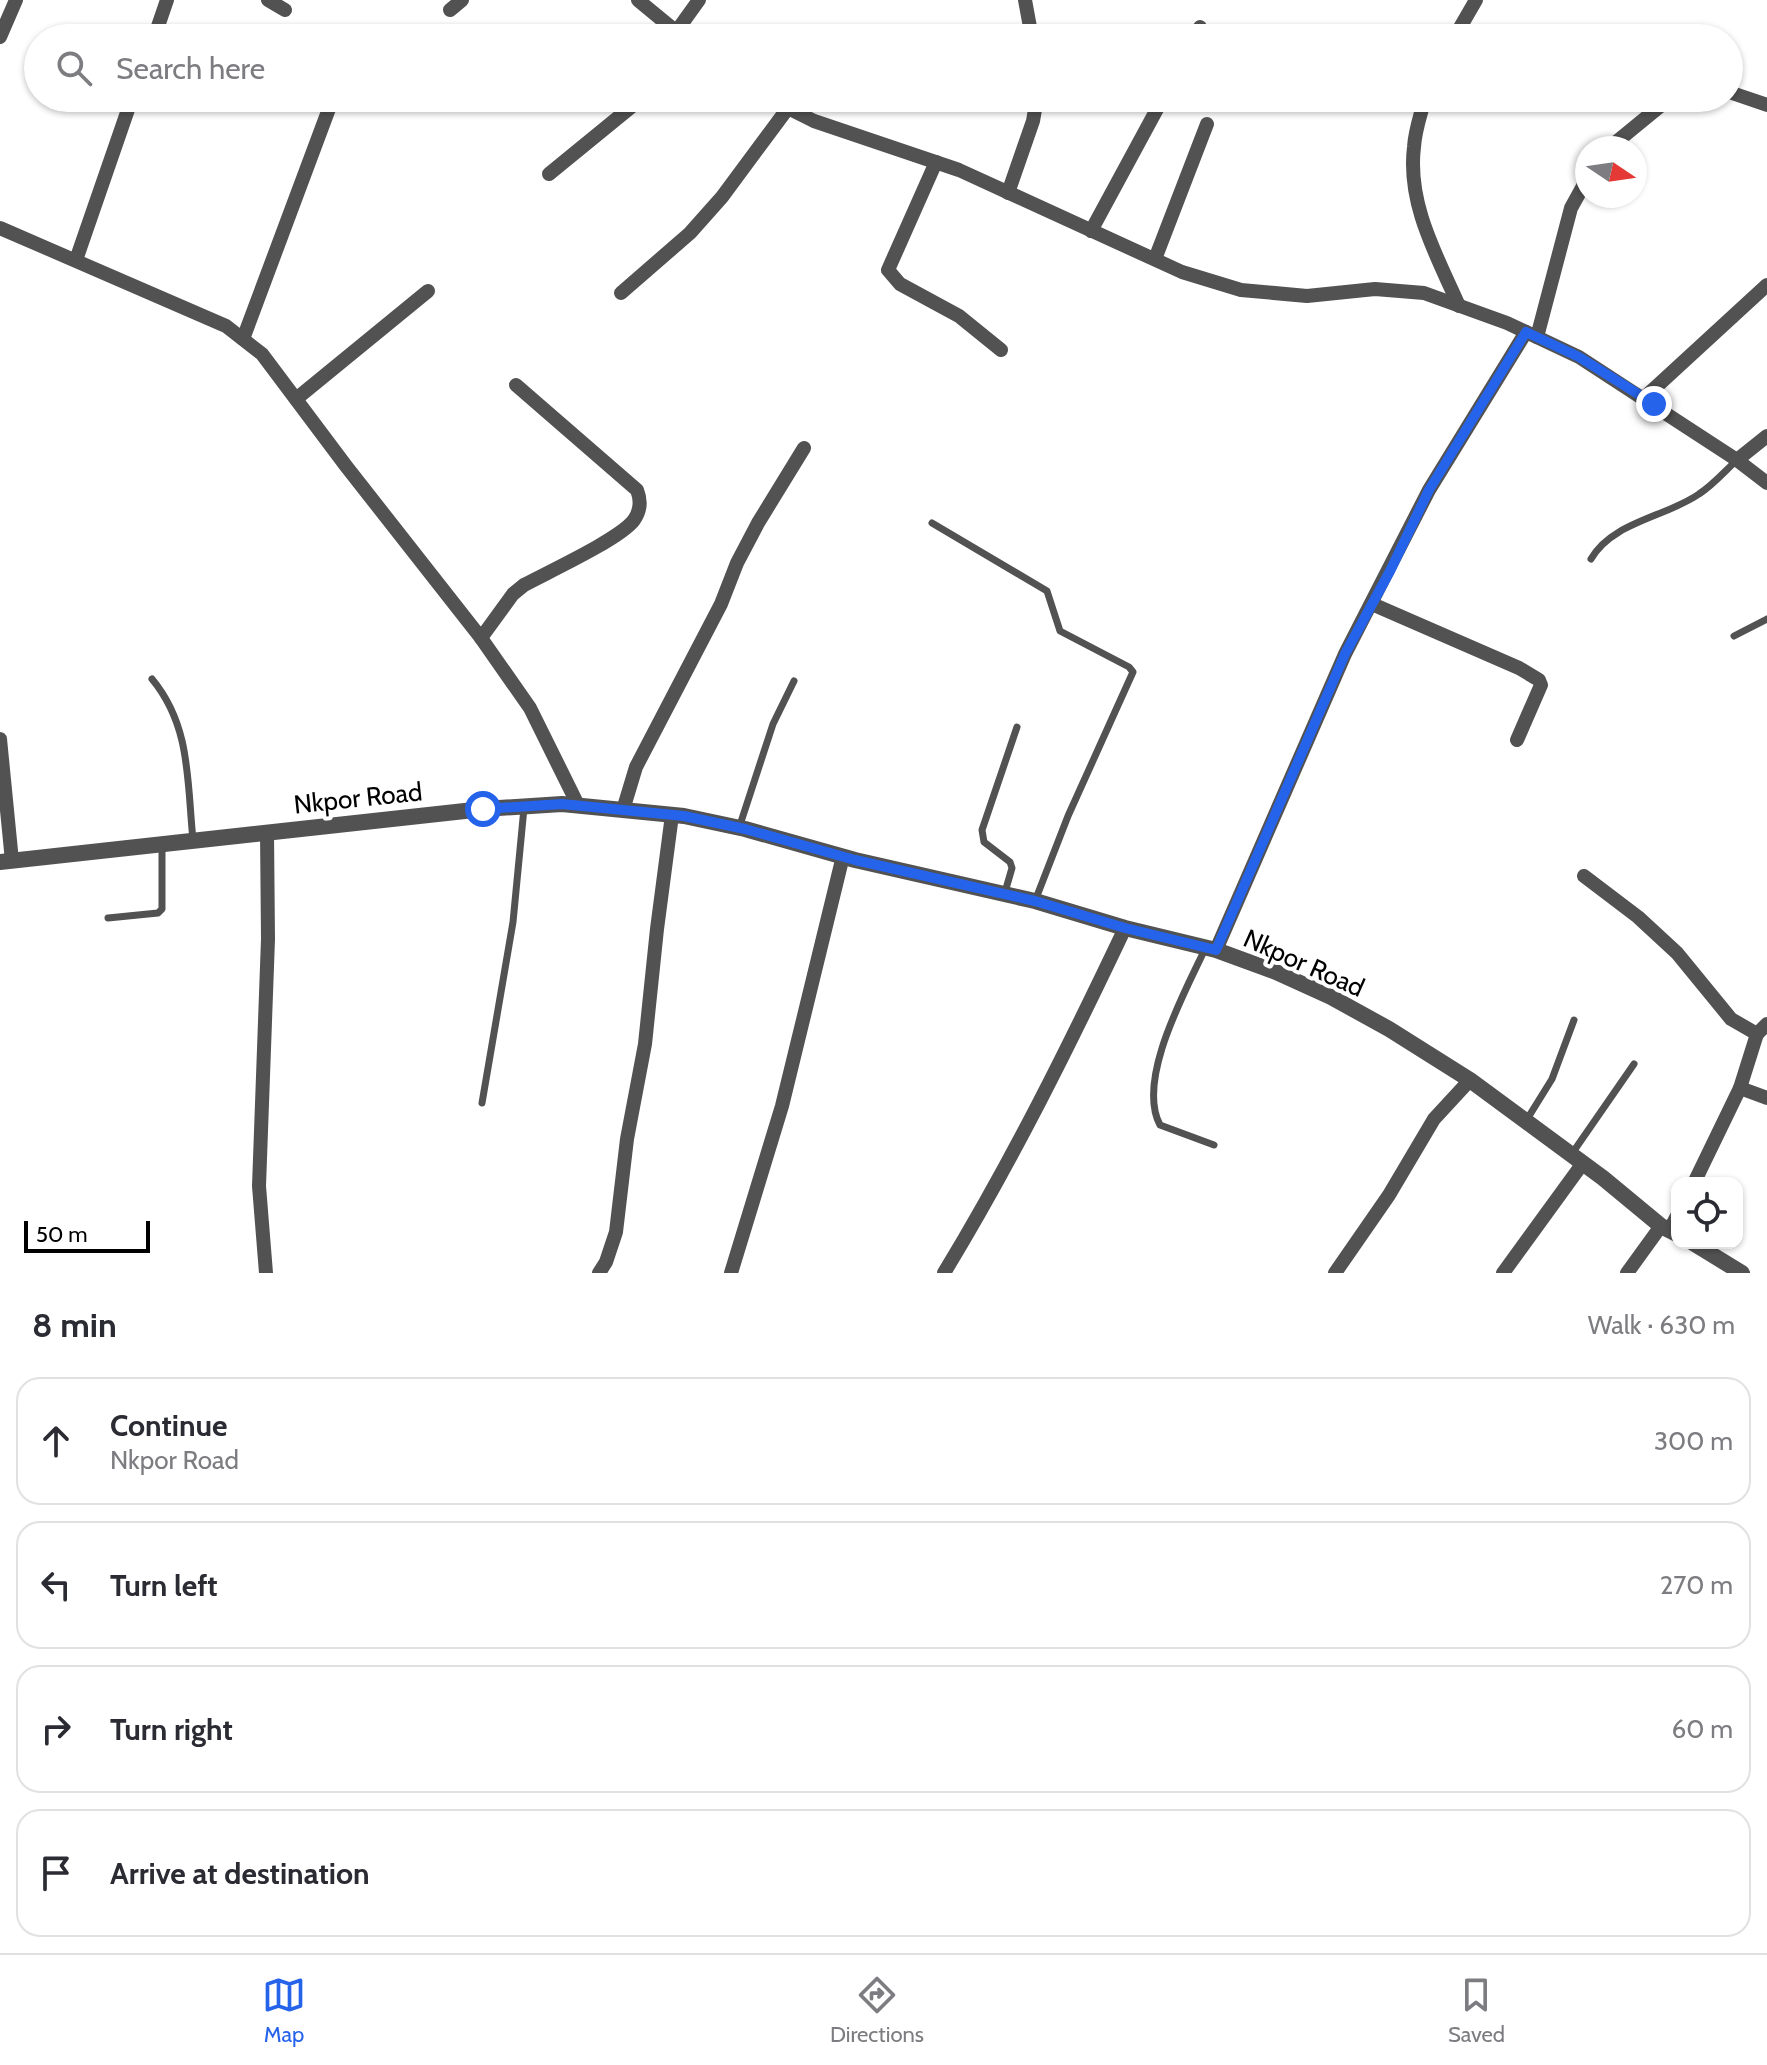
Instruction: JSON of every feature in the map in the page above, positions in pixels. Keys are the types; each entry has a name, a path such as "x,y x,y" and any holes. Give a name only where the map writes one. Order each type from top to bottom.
{"street":[{"path":"0,37 16,0"},
{"path":"159,24 167,0"},
{"path":"268,0 285,10"},
{"path":"638,0 667,24"},
{"path":"686,24 699,0"},
{"path":"1025,0 1029,24"},
{"path":"1463,24 1476,0"},
{"path":"1743,97 1767,105"},
{"path":"76,260 127,112"},
{"path":"243,339 328,112"},
{"path":"549,174 625,112"},
{"path":"621,293 690,233 722,197 785,112"},
{"path":"796,112 814,121 936,162 1182,272 1241,290 1307,296 1375,289 1424,293 1459,306 1579,357 1737,460 1767,483"},
{"path":"1008,193 1035,112"},
{"path":"1091,231 1155,112"},
{"path":"1422,112 1414,146 1414,189 1428,237 1459,306"},
{"path":"1624,136 1653,112"},
{"path":"1155,259 1207,124"},
{"path":"936,162 888,270 900,284 959,316 1001,350"},
{"path":"1211,949 1345,654 1429,490 1531,335 1575,201"},
{"path":"0,228 226,326 262,354 481,638 530,708 578,805"},
{"path":"1644,398 1767,285"},
{"path":"296,399 428,291"},
{"path":"481,638 513,594 524,585 619,533 633,521 639,510 637,490 516,385"},
{"path":"1737,460 1767,436"},
{"path":"623,810 636,767 721,604 737,563 804,448"},
{"path":"1372,604 1519,668 1539,680 1541,685 1517,740"},
{"path":"0,739 6,862"},
{"name":"Nkpor Road","path":"6,862 524,806 578,805 672,815 739,828 1035,901 1211,949 1276,972 1331,997 1389,1029 1470,1080 1671,1226"},
{"path":"599,1273 616,1232 627,1139 645,1044 672,815"},
{"path":"266,1273 259,1186 268,939 267,832"},
{"path":"731,1273 786,1092 843,856"},
{"path":"1584,876 1638,917 1677,953 1731,1019 1762,1029 1740,1088 1697,1177"},
{"path":"944,1273 994,1190 1125,928"},
{"path":"1335,1273 1389,1195 1434,1119 1470,1080"},
{"path":"1740,1088 1767,1098"},
{"path":"1503,1273 1577,1159"},
{"path":"1627,1273 1671,1226"},
{"path":"1703,1249 1742,1273"}],"lane":[{"path":"1591,559 1611,538 1699,495 1737,460"},
{"path":"932,523 1047,591 1060,631 1129,667 1133,672 1068,816 1035,901"},
{"path":"1734,636 1767,619"},
{"path":"152,679 180,726 193,840"},
{"path":"739,828 768,736 794,681"},
{"path":"1005,894 1012,868 1010,862 984,842 982,830 1017,727"},
{"path":"482,1103 513,922 524,806"},
{"path":"108,918 158,913 162,909 162,844"},
{"path":"1211,949 1159,1055 1154,1107 1160,1125 1214,1145"},
{"path":"1526,1121 1552,1079 1574,1020"},
{"path":"1577,1159 1634,1064"}],"route":[{"path":"483,809 562,804 684,816 745,829 855,860 1035,901 1125,928 1216,950 1345,654 1429,490 1526,332 1579,357 1654,404"}]}
